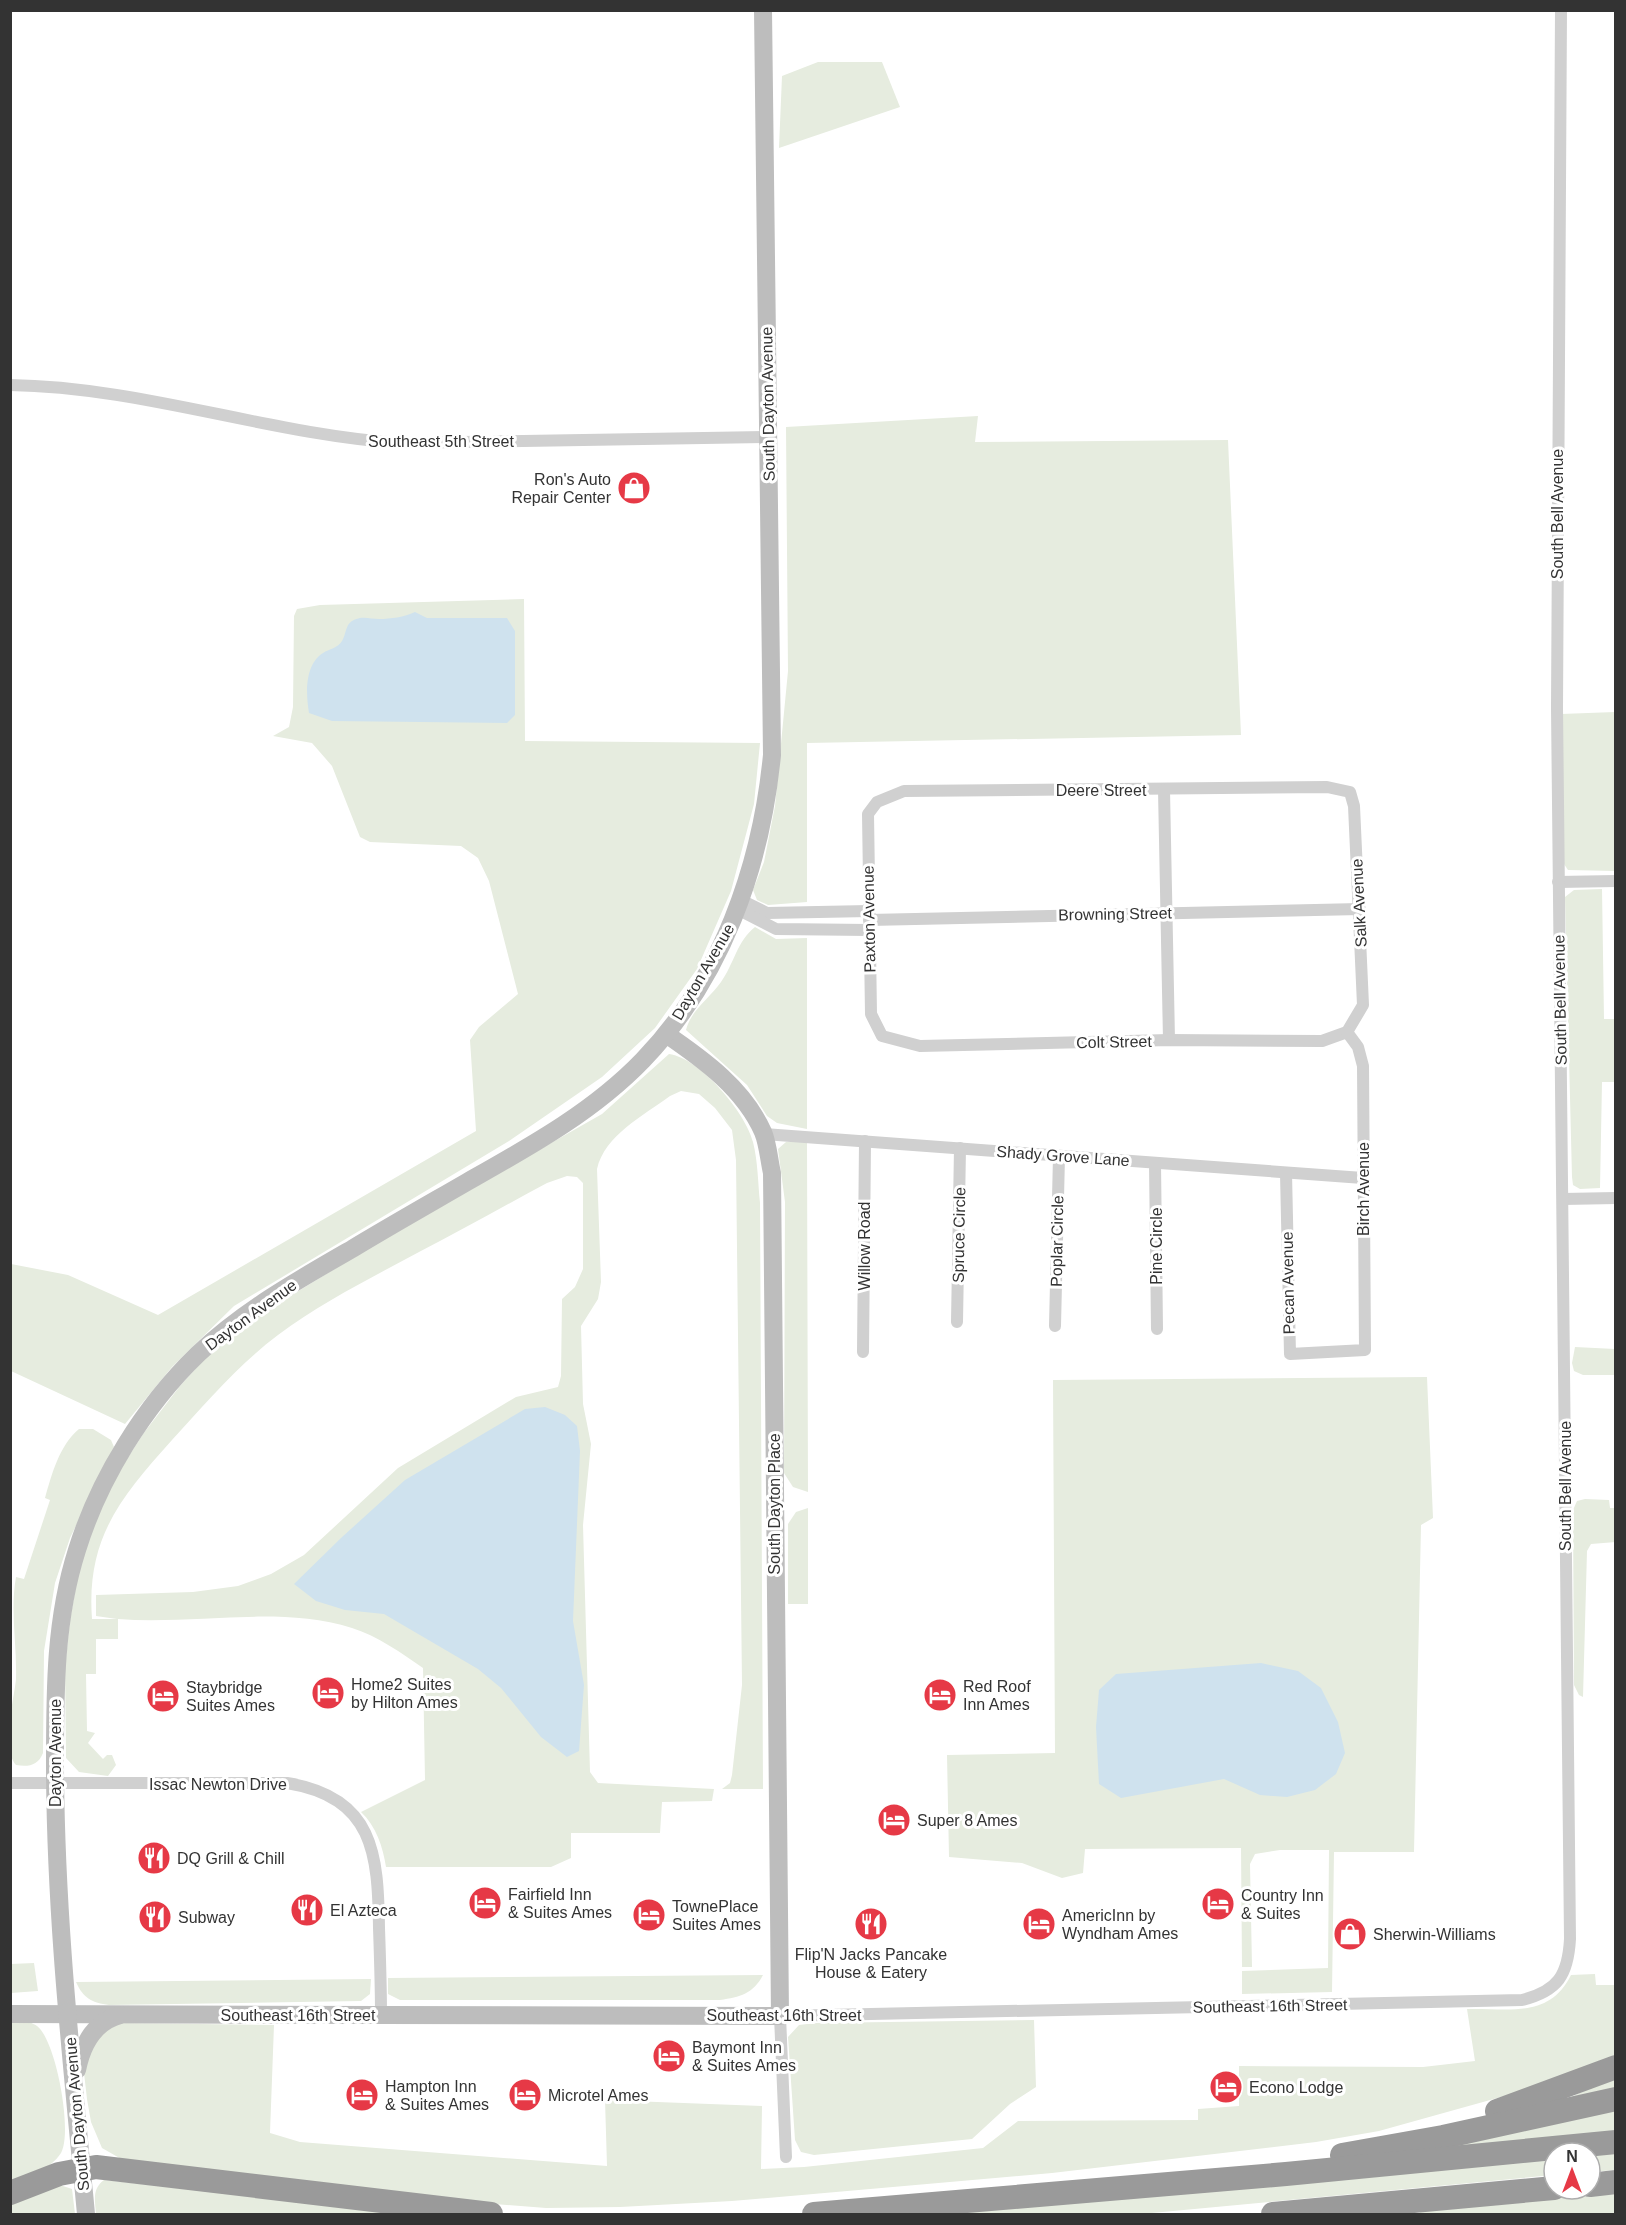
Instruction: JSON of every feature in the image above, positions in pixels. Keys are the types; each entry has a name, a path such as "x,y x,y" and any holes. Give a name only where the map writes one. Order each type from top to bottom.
{"highway":[{"path":"1351,2154 1518,2105 1616,2067"},
{"path":"1113,2189 1351,2154 1443,2137 1616,2099"},
{"path":"814,2214 1113,2189 1616,2142"},
{"path":"10,2193 59,2174 96,2167 491,2214"},
{"path":"1273,2214 1542,2189"}],"main road":[{"name":"South Dayton Avenue","path":"763,10 772,678 772,755 768,796"},
{"name":"Dayton Avenue","path":"67,2014 60,1926 55,1784 57,1651 63,1598 78,1545 100,1495 128,1442 166,1388 207,1347 243,1317 288,1286 535,1144 589,1107 640,1064 691,1000 714,959 739,904 762,829 768,796"},
{"name":"South Dayton Place","path":"666,1034 718,1072 746,1104 764,1134 772,1173 780,2016"},
{"name":"Southeast 16th Street","path":"10,2014 780,2016"},
{"name":"South Dayton Avenue","path":"67,2014 86,2214"},
{"path":"74,2090 81,2051 92,2033 106,2021 126,2014"}],"street":[{"name":"South Bell Avenue","path":"1554,1986 1563,1974 1569,1957 1558,882 1557,454 1561,10"},
{"name":"Southeast 5th Street","path":"10,385 44,386 117,394 367,441 399,443 769,437"},
{"name":"Deere Street","path":"877,802 904,791 1328,787"},
{"name":"Salk Avenue","path":"1328,787 1350,792 1354,806 1363,1005 1347,1032"},
{"path":"1164,790 1169,1040"},
{"name":"Paxton Avenue","path":"877,802 868,814 871,1014 882,1036"},
{"path":"1558,882 1616,881"},
{"name":"Browning Street","path":"739,904 776,929 869,920 1360,909"},
{"name":"Browning Street","path":"739,904 767,913 869,920"},
{"name":"Colt Street","path":"882,1036 920,1046 1169,1040 1322,1041 1347,1032"},
{"name":"Birch Avenue","path":"1347,1032 1358,1047 1363,1066 1365,1350"},
{"name":"Shady Grove Lane","path":"764,1134 1363,1178"},
{"name":"Willow Road","path":"863,1352 865,1141"},
{"name":"Spruce Circle","path":"957,1322 960,1148"},
{"name":"Poplar Circle","path":"1055,1326 1059,1156"},
{"name":"Pine Circle","path":"1155,1163 1157,1329"},
{"name":"Pecan Avenue","path":"1286,1173 1290,1354 1365,1350"},
{"path":"1563,1199 1616,1198"},
{"name":"Issac Newton Drive","path":"10,1784 288,1783 309,1786 338,1802 362,1825 371,1840 375,1856 379,1886 381,2015"},
{"name":"Southeast 16th Street","path":"780,2016 1522,2000 1542,1995 1554,1986"},
{"path":"780,2016 786,2157"}],"shaded area":[{"path":"818,62 882,62 900,107 779,148 782,76"},
{"path":"978,416 975,442 1228,440 1241,735 807,743 807,902 768,905 757,900 753,890 764,862 775,806 788,671 786,427"},
{"path":"524,599 525,741 760,743 754,804 731,891 697,969 655,1028 602,1077 509,1141 234,1306 172,1367 125,1424 11,1371 11,1264 68,1275 158,1315 476,1131 470,1040 479,1027 518,994 489,881 478,858 461,846 370,842 360,837 332,766 312,743 273,736 289,727 293,707 294,616 297,609 320,605"},
{"path":"1615,712 1615,871 1568,870 1564,864 1561,714"},
{"path":"1602,889 1604,1019 1615,1019 1615,1082 1602,1082 1600,1188 1580,1189 1573,1185 1572,1177 1565,897 1574,890"},
{"path":"755,927 776,939 807,938 807,1129 777,1123 767,1116 747,1085 686,1030 696,1010 717,988 744,939"},
{"path":"669,1054 694,1065 720,1089 732,1102 749,1130 753,1142 760,1203 763,1789 722,1789 730,1783 732,1775 742,1685 736,1160 732,1130 715,1108 699,1094 681,1091 648,1111 616,1136 601,1157 597,1169 601,1282 598,1299 581,1326 583,1404 591,1444 583,1525 590,1772 598,1783 714,1789 712,1801 662,1802 660,1833 571,1833 571,1858 551,1867 386,1867 378,1837 361,1812 425,1780 423,1668 389,1645 362,1631 324,1621 295,1618 118,1619 118,1639 96,1639 96,1674 86,1674 87,1731 95,1733 88,1743 103,1759 107,1755 112,1755 116,1765 108,1776 79,1772 66,1758 65,1668 78,1575 92,1527 115,1478 143,1434 180,1386 207,1356 251,1320 395,1232 602,1114","holes":["567,1176 577,1177 583,1183 583,1269 575,1287 562,1299 561,1376 558,1387 516,1397 398,1468 304,1555 271,1574 238,1586 193,1592 96,1595 96,1616 117,1619 92,1619 95,1565 101,1542 123,1500 172,1440 249,1359 295,1323 347,1291 547,1183"]},
{"path":"786,1142 807,1142 808,1492 793,1487 784,1473 785,1202 778,1149"},
{"path":"1575,1347 1615,1349 1615,1375 1583,1375 1574,1371 1572,1363"},
{"path":"1427,1377 1433,1518 1421,1525 1414,1852 1334,1852 1332,1992 1242,1994 1242,1971 1328,1968 1329,1850 1280,1850 1255,1854 1250,1864 1252,1967 1242,1967 1241,1848 1085,1849 1083,1873 1062,1878 1022,1863 949,1857 947,1755 1055,1753 1053,1380"},
{"path":"79,1429 93,1429 111,1440 114,1447 70,1538 55,1583 44,1651 43,1753 32,1765 16,1765 9,1747 9,1736 16,1679 14,1590 16,1577 24,1579 50,1500 45,1498 54,1470 61,1452"},
{"path":"1609,1500 1610,1508 1615,1508 1616,1542 1591,1544 1587,1551 1583,1697 1579,1695 1574,1685 1573,1510 1577,1501"},
{"path":"808,1508 808,1604 788,1604 788,1524 796,1512"},
{"path":"34,1963 38,1991 11,1993 11,1964"},
{"path":"1595,1974 1596,1985 1616,1985 1615,2057 1548,2084 1379,2131 1316,2142 1052,2173 732,2201 546,2208 456,2201 123,2160 102,2148 91,2122 84,2073 91,2045 104,2026 122,2023 274,2025 270,2133 300,2142 607,2166 605,2100 762,2106 761,2169 804,2167 983,2148 1018,2121 1198,2120 1198,2109 1239,2106 1239,2066 1423,2067 1475,2061 1467,2009 1513,2009 1540,2005 1552,1999 1571,1975"},
{"path":"763,1975 745,1994 720,2000 400,2000 388,1994 388,1978"},
{"path":"371,1979 370,1994 361,2001 109,2005 89,1999 76,1982"},
{"path":"1034,2020 1036,2087 1010,2104 972,2139 814,2155 801,2152 795,2140 788,2037 799,2025"},
{"path":"10,2022 31,2023 37,2026 44,2035 61,2087 65,2126 61,2153 56,2159 38,2172 10,2183"},
{"path":"1615,2077 1615,2089 1560,2102"},
{"path":"1615,2110 1615,2133 1448,2152 1447,2145"},
{"path":"1615,2153 1615,2170 1602,2171 1602,2154"},
{"path":"1542,2159 1542,2176 1141,2214 952,2214"},
{"path":"104,2180 413,2214 96,2214 96,2191"},
{"path":"60,2185 72,2189 75,2214 11,2214 11,2202"},
{"path":"1615,2190 1615,2214 1420,2214 1419,2209 1542,2197 1542,2201 1602,2201 1602,2191"}],"water":[{"path":"415,612 427,618 507,618 515,631 515,715 507,723 332,721 309,713 307,689 312,665 323,653 340,643 351,621 362,618 393,618"},
{"path":"545,1407 565,1415 577,1426 580,1451 573,1621 584,1685 579,1751 567,1757 541,1737 501,1688 478,1669 384,1614 345,1610 316,1601 294,1584 405,1480 525,1409"},
{"path":"1261,1663 1298,1671 1321,1688 1338,1722 1345,1753 1336,1774 1315,1790 1287,1797 1260,1795 1224,1779 1121,1798 1099,1784 1096,1727 1099,1690 1116,1674"}],"place":[{"name":"Ron's Auto Repair Center","path":"634,488"},
{"name":"Home2 Suites by Hilton Ames","path":"328,1693"},
{"name":"Red Roof Inn Ames","path":"940,1695"},
{"name":"Staybridge Suites Ames","path":"163,1696"},
{"name":"Super 8 Ames","path":"894,1820"},
{"name":"DQ Grill & Chill","path":"154,1858"},
{"name":"Fairfield Inn & Suites Ames","path":"485,1903"},
{"name":"Country Inn & Suites","path":"1218,1904"},
{"name":"El Azteca","path":"307,1910"},
{"name":"TownePlace Suites Ames","path":"649,1915"},
{"name":"Subway","path":"155,1917"},
{"name":"Flip'N Jacks Pancake House & Eatery","path":"871,1924"},
{"name":"AmericInn by Wyndham Ames","path":"1039,1924"},
{"name":"Sherwin-Williams","path":"1350,1934"},
{"name":"Baymont Inn & Suites Ames","path":"669,2056"},
{"name":"Econo Lodge","path":"1226,2087"},
{"name":"Hampton Inn & Suites Ames","path":"362,2095"},
{"name":"Microtel Ames","path":"525,2095"}]}
